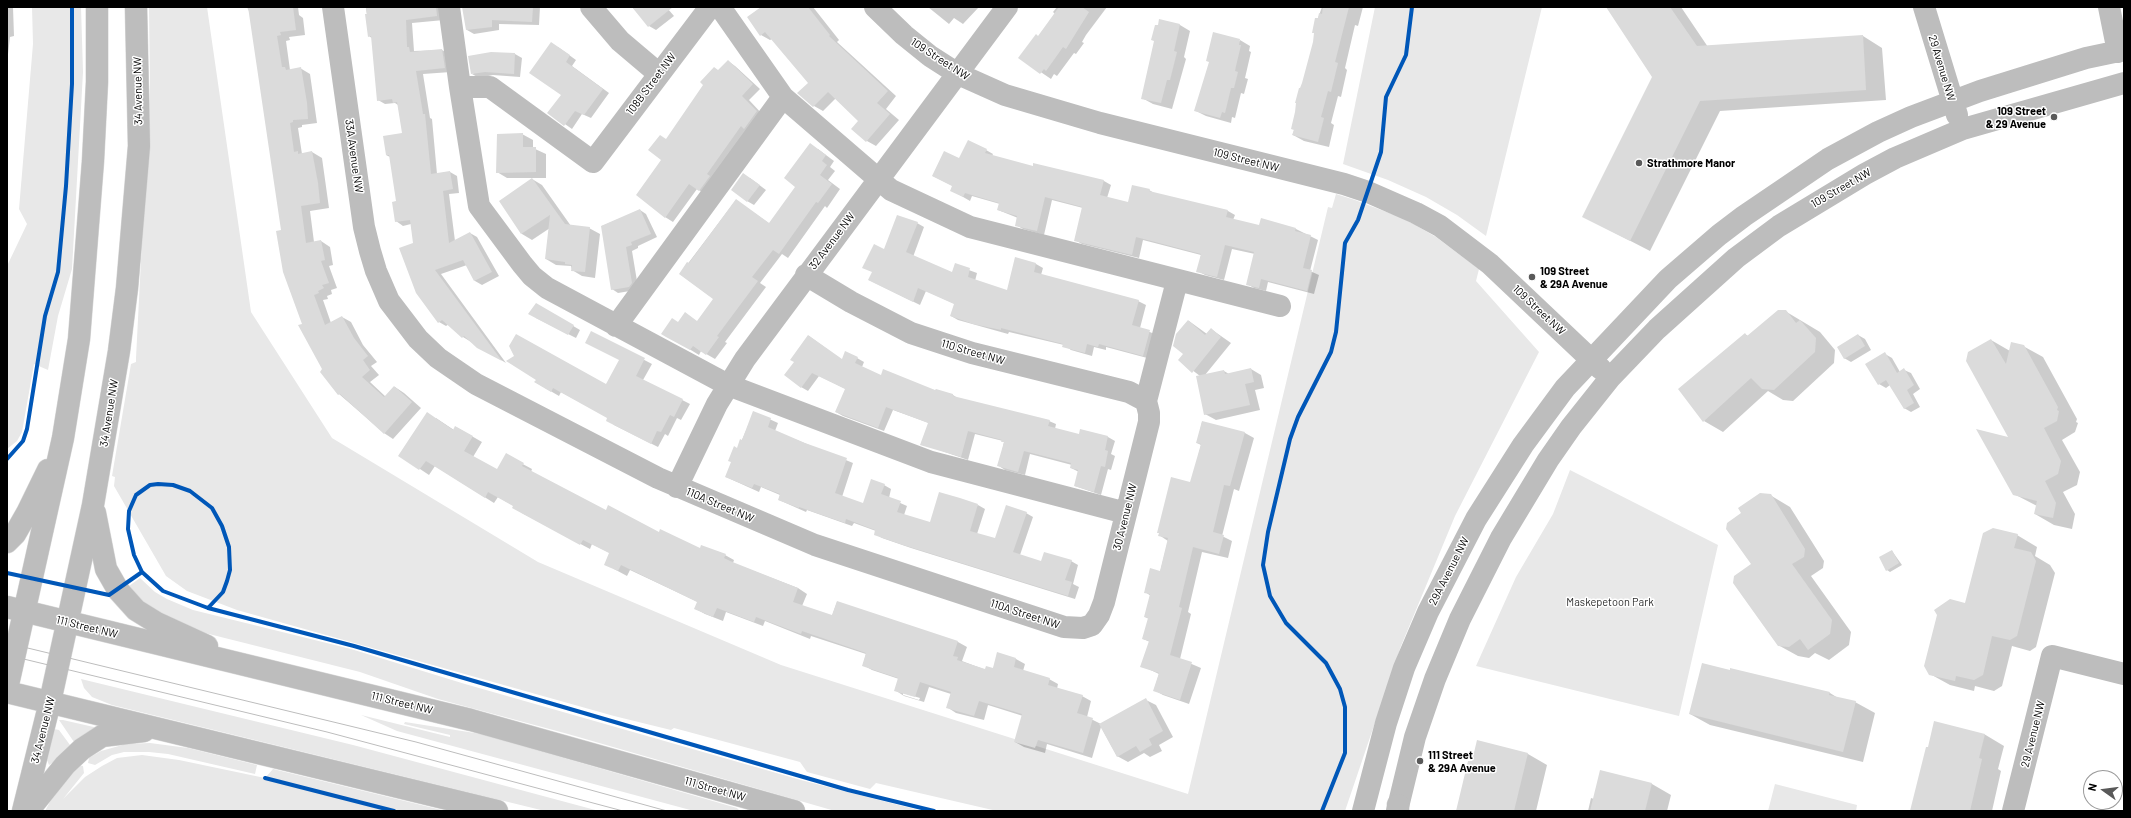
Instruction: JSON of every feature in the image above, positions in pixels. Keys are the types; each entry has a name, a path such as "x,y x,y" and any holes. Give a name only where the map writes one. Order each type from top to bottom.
{"street":[{"path":"97,7 97,82 86,272 79,339 63,438 16,610 7,691 157,729 497,811"},
{"name":"34 Avenue NW","path":"23,811 50,702 93,505 119,351 133,218 139,130 136,7"},
{"name":"33A Avenue NW","path":"333,7 364,227 376,271 390,301"},
{"path":"449,7 479,206 532,276 547,288 728,385 930,462 1126,513"},
{"path":"591,7 620,41 659,74"},
{"name":"108B Street NW","path":"460,87 490,87 593,162 710,7"},
{"path":"720,7 783,97 892,190 970,227 1177,281 1280,306"},
{"name":"109 Street NW","path":"875,7 904,35 930,56 958,74 983,86 1030,103 1100,123 1344,184 1368,192 1440,226 1479,255 1610,378 1657,329 1736,258 1779,226 1865,174 1895,158 1963,129 2124,83"},
{"name":"32 Avenue NW","path":"677,487 707,423 728,385 806,276 1007,7"},
{"name":"29 Avenue NW","path":"1924,7 1952,101 1963,129"},
{"path":"1591,359 1668,279 1719,235 1744,216 1848,148 1911,117 1952,101 2044,71 2121,51 2110,7"},
{"path":"616,326 783,97"},
{"name":"110 Street NW","path":"806,276 851,302 911,333 972,353 1130,392 1147,404"},
{"name":"30 Avenue NW","path":"1092,625 1099,615 1104,602 1149,422 1147,404 1177,281"},
{"name":"110A Street NW","path":"390,301 418,339 438,358 459,373 476,384 677,487 815,545 873,565 1064,626 1083,628 1092,625"},
{"name":"29A Avenue NW","path":"1363,811 1386,724 1404,668 1454,561 1476,519 1523,446 1565,388 1591,359"},
{"path":"1398,809 1415,737 1460,619 1482,575 1548,460 1571,426 1610,378"},
{"path":"7,542 15,534 27,513 63,438"},
{"path":"93,505 106,569 118,590 136,610 157,623 195,641 285,675"},
{"name":"111 Street NW","path":"16,610 67,621 471,720 794,811"},
{"name":"29 Avenue NW","path":"2013,811 2052,656 2124,674"},
{"path":"28,811 65,765 82,749 102,736 157,729"}],"green space":[{"path":"32,7 81,7 83,72 72,269 58,316 48,370 34,364 22,432 17,441 7,449 7,266 27,224 19,209 33,44"},
{"path":"149,7 207,7 251,312 332,438 538,562 781,665 1188,794 1328,207 1332,208 1336,194 1405,219 1436,237 1479,269 1476,281 1539,352 1455,516 1401,646 1345,811 997,811 876,783 870,789 807,772 800,762 674,728 671,730 614,716 237,610 187,591 166,576 114,486 115,477 112,476 131,364 136,362 150,84"},
{"path":"1375,7 1542,7 1486,236 1457,215 1426,197 1388,180 1343,164"},
{"name":"Maskepetoon Park","path":"1570,470 1718,545 1679,716 1476,666 1516,577 1553,514"},
{"path":"140,578 155,592 193,610 351,649 465,684 801,780 922,811 835,811 568,734 438,699 360,672 193,630 167,620 129,591 129,586"},
{"path":"81,679 353,745 599,811 545,811 112,705 92,697 84,688"},
{"path":"361,715 450,737 450,735 404,724 405,722 481,734 737,808 740,811 694,811 397,731"},
{"path":"59,720 63,720 98,728 74,742"},
{"path":"54,729 59,730 70,745 69,751 49,765 47,760"},
{"path":"150,743 188,748 257,765 255,774 168,754 149,752 124,752 112,755 95,765 88,763 89,758 101,751 126,744"},
{"path":"142,755 179,760 265,778 273,769 446,811 45,811 52,798 78,765 83,766 84,773 63,799 85,777 102,766 117,758"},
{"path":"1775,784 1857,805 1856,811 1768,811"}],"building":[{"path":"248,7 293,7 296,30 280,32 281,35 277,36 282,67 285,67 286,70 301,67 307,103 308,119 293,120 293,122 290,123 294,152 298,151 298,154 312,151 318,183 320,203 301,206 306,243 321,240 325,260 321,261 329,283 322,285 324,288 318,291 319,293 314,295 325,325 342,316 354,338 368,356 363,360 370,370 362,377 384,397 394,386 412,402 384,434 340,394 338,395 320,372 322,369 298,325 302,324 283,272 276,231 281,230"},
{"path":"366,7 436,7 437,16 406,20 407,47 409,47 410,52 442,49 445,68 416,71 423,114 425,114 431,174 450,171 453,189 443,191 449,243 470,232 492,272 474,281 463,260 435,270 502,361 477,348 464,336 462,338 442,320 438,323 416,293 399,248 413,243 410,220 395,222 392,202 396,201 389,155 386,155 383,136 402,133 397,102 393,103 392,99 377,101 371,36 368,37 365,14 367,14"},
{"path":"462,7 533,7 532,22 492,20 492,27 466,30"},
{"path":"632,7 673,7 648,27"},
{"path":"761,7 808,7 830,35 829,36 888,91 877,103 890,114 866,142 851,129 858,121 828,92 813,107 797,93 808,83 765,32 760,36 747,17"},
{"path":"1059,7 1082,7 1089,12 1066,49 1063,47 1046,71 1044,69 1040,74 1018,58 1036,34 1038,36"},
{"path":"1323,7 1349,7 1335,62 1338,63 1331,92 1328,91 1321,117 1324,118 1318,142 1292,135 1294,130 1291,129 1295,112 1295,103 1313,42 1314,33 1312,33 1315,18 1318,18 1319,13 1322,14"},
{"name":"Strathmore Manor","path":"1606,7 1670,7 1697,46 1863,35 1866,90 1700,101 1630,241 1582,217 1652,77"},
{"path":"1159,19 1180,24 1174,51 1177,52 1170,80 1167,80 1161,103 1141,99 1154,41 1151,40 1155,25 1158,25"},
{"path":"1213,32 1240,39 1239,45 1241,45 1235,71 1238,72 1234,88 1231,88 1225,113 1222,112 1220,118 1194,111 1209,62 1206,61"},
{"path":"551,42 570,55 566,62 603,89 584,115 575,111 564,126 547,113 561,95 529,73"},
{"path":"491,52 515,53 514,74 485,72 471,74 468,56"},
{"path":"728,60 753,84 742,96 757,111 744,129 741,126 707,174 710,176 699,191 689,184 665,218 636,195 661,160 648,150 660,135 666,139 703,85 700,82 714,67 718,70"},
{"path":"523,133 523,147 536,147 536,172 496,173 497,134"},
{"path":"968,140 987,149 985,153 1033,166 1033,163 1104,180 1100,195 1128,202 1132,185 1150,189 1149,191 1228,210 1226,217 1259,225 1261,218 1296,228 1295,231 1311,235 1303,268 1312,270 1307,291 1261,279 1259,288 1246,285 1254,252 1225,245 1217,277 1196,272 1201,254 1136,237 1132,255 1074,241 1082,207 1045,197 1037,231 1015,226 1017,216 997,210 999,203 965,193 963,197 950,191 952,186 932,176 944,151 959,158"},
{"path":"810,143 826,155 822,161 827,165 820,175 832,184 818,203 816,202 779,254 773,250 752,277 758,281 717,336 719,337 706,355 693,346 690,350 661,334 672,318 678,322 685,312 697,321 713,299 679,274 687,262 689,263 736,199 769,223 795,187 784,178"},
{"path":"743,173 760,185 747,202 731,190"},
{"path":"532,178 565,224 590,227 585,272 571,271 572,265 565,264 565,262 545,259 550,215 521,234 499,201"},
{"path":"640,209 651,234 631,242 632,245 626,247 632,283 629,287 611,290 601,226"},
{"path":"897,215 918,222 906,252 952,272 955,263 970,268 968,277 1007,290 1015,257 1036,263 1034,272 1139,300 1132,325 1150,330 1143,356 1099,344 1098,347 1087,344 1085,353 1062,347 1063,344 1001,328 1001,330 973,324 950,316 954,304 918,288 913,302 868,280 872,272 862,268 874,244 884,249"},
{"path":"536,303 574,325 568,335 528,314"},
{"path":"1778,310 1786,310 1796,323 1800,320 1816,338 1815,352 1774,390 1762,389 1751,378 1703,422 1678,389 1745,333 1747,336"},
{"path":"1188,320 1205,335 1211,328 1221,337 1192,373 1178,360 1183,354 1173,346 1176,334"},
{"path":"591,331 645,358 636,376 683,399 674,417 670,415 661,432 657,431 651,444 606,421 607,418 553,388 551,392 534,382 536,380 506,361 514,356 509,346 516,334 606,384 619,360 585,343"},
{"path":"1858,334 1865,346 1844,359 1837,347"},
{"path":"808,335 842,359 845,351 858,357 855,363 881,375 883,369 935,390 953,394 953,396 1050,420 1048,426 1079,434 1080,429 1108,436 1105,450 1108,451 1105,467 1101,466 1094,492 1074,486 1078,470 1070,468 1071,463 1024,451 1018,472 997,466 1004,442 1001,442 1002,440 968,431 961,457 920,445 928,423 886,407 878,428 835,412 845,389 812,373 801,388 784,375 794,362 790,360"},
{"path":"1991,339 2006,364 2011,342 2024,345 2058,407 2057,410 2059,411 2057,421 2044,428 2061,461 2058,474 2045,481 2056,503 2053,518 2034,514 2037,501 2013,495 1976,429 2008,437 1966,361 1968,352"},
{"path":"1885,352 1897,373 1904,368 1914,385 1907,390 1914,403 1904,409 1886,380 1878,385 1865,364"},
{"path":"1251,368 1254,382 1245,384 1250,405 1204,415 1196,376 1224,370 1225,374"},
{"path":"753,411 771,418 768,427 805,443 847,458 835,493 863,503 871,479 885,484 881,494 901,501 897,512 930,522 939,492 978,504 970,531 995,538 1006,505 1027,512 1013,552 1041,561 1044,552 1072,560 1065,580 1072,582 1068,596 874,535 875,530 846,519 845,523 799,508 778,500 780,494 754,484 752,488 725,477 731,462 728,461 734,446 737,448 740,439 742,440"},
{"path":"427,412 453,430 455,426 473,436 464,451 497,469 506,453 524,463 522,466 606,510 608,505 659,532 660,529 700,548 701,545 726,554 724,558 730,561 798,588 793,602 832,615 837,601 958,641 953,656 958,657 957,660 985,669 986,666 993,668 997,652 1016,658 1014,667 1050,678 1048,685 1083,695 1077,713 1093,718 1083,753 1038,740 1035,748 1014,742 1022,714 979,701 974,716 946,708 951,692 920,682 915,697 894,691 898,678 862,666 866,653 802,631 801,634 756,617 754,622 717,608 713,617 694,609 697,602 621,565 618,571 604,565 609,553 583,540 580,545 512,508 513,506 488,492 485,498 426,461 419,470 398,456"},
{"path":"1202,421 1245,432 1230,486 1224,485 1213,532 1224,535 1219,554 1193,547 1179,607 1182,608 1170,655 1192,662 1180,700 1153,691 1159,673 1140,667 1149,641 1142,639 1148,618 1144,617 1150,594 1144,593 1150,568 1160,571 1168,538 1158,536 1159,533 1157,533 1171,477 1190,482 1201,444 1196,443"},
{"path":"1760,493 1771,494 1805,549 1804,557 1792,564 1832,620 1830,634 1808,650 1800,639 1789,647 1778,646 1733,583 1734,576 1751,564 1726,529 1727,523 1741,513 1738,508"},
{"path":"1993,528 2018,534 2014,548 2031,552 2036,561 2017,636 2010,640 1992,636 1983,675 1974,680 1956,676 1955,681 1929,675 1924,666 1937,615 1934,610 1950,599 1965,603 1983,533"},
{"path":"1892,550 1899,563 1886,571 1879,557"},
{"path":"1702,663 1730,670 1730,668 1830,692 1829,695 1856,701 1843,752 1689,714"},
{"path":"1146,698 1163,731 1149,739 1152,745 1140,752 1136,746 1117,757 1099,724"},
{"path":"1934,721 1985,734 1979,758 1982,759 1970,811 1910,811"},
{"path":"1477,740 1528,753 1514,811 1456,811 1468,761 1472,761"},
{"path":"1600,770 1652,783 1645,811 1590,811"}],"tram line":[{"path":"7,643 416,742 667,811"},
{"path":"7,655 327,732 623,811"}],"cycle path":[{"path":"7,459 23,441 27,429 45,316 58,272 66,186 72,84 72,7"},
{"path":"1322,811 1345,753 1345,707 1340,689 1326,663 1286,623 1270,596 1263,565 1268,532 1290,439 1298,417 1331,352 1336,332 1345,243 1358,220 1381,152 1386,97 1406,55 1412,7"},
{"path":"142,572 134,555 128,529 129,511 136,495 150,485 158,484 173,485 190,491 212,508 222,526 229,547 230,570 227,581 223,592 208,608"},
{"path":"7,573 109,595 142,572 163,591 208,608 354,646 848,790 934,811"},
{"path":"265,778 394,811"}],"place":[{"name":"109 Street & 29 Avenue","path":"2054,117"},
{"name":"Strathmore Manor","path":"1639,163"},
{"name":"109 Street & 29A Avenue","path":"1532,277"},
{"name":"111 Street & 29A Avenue","path":"1420,761"}]}
